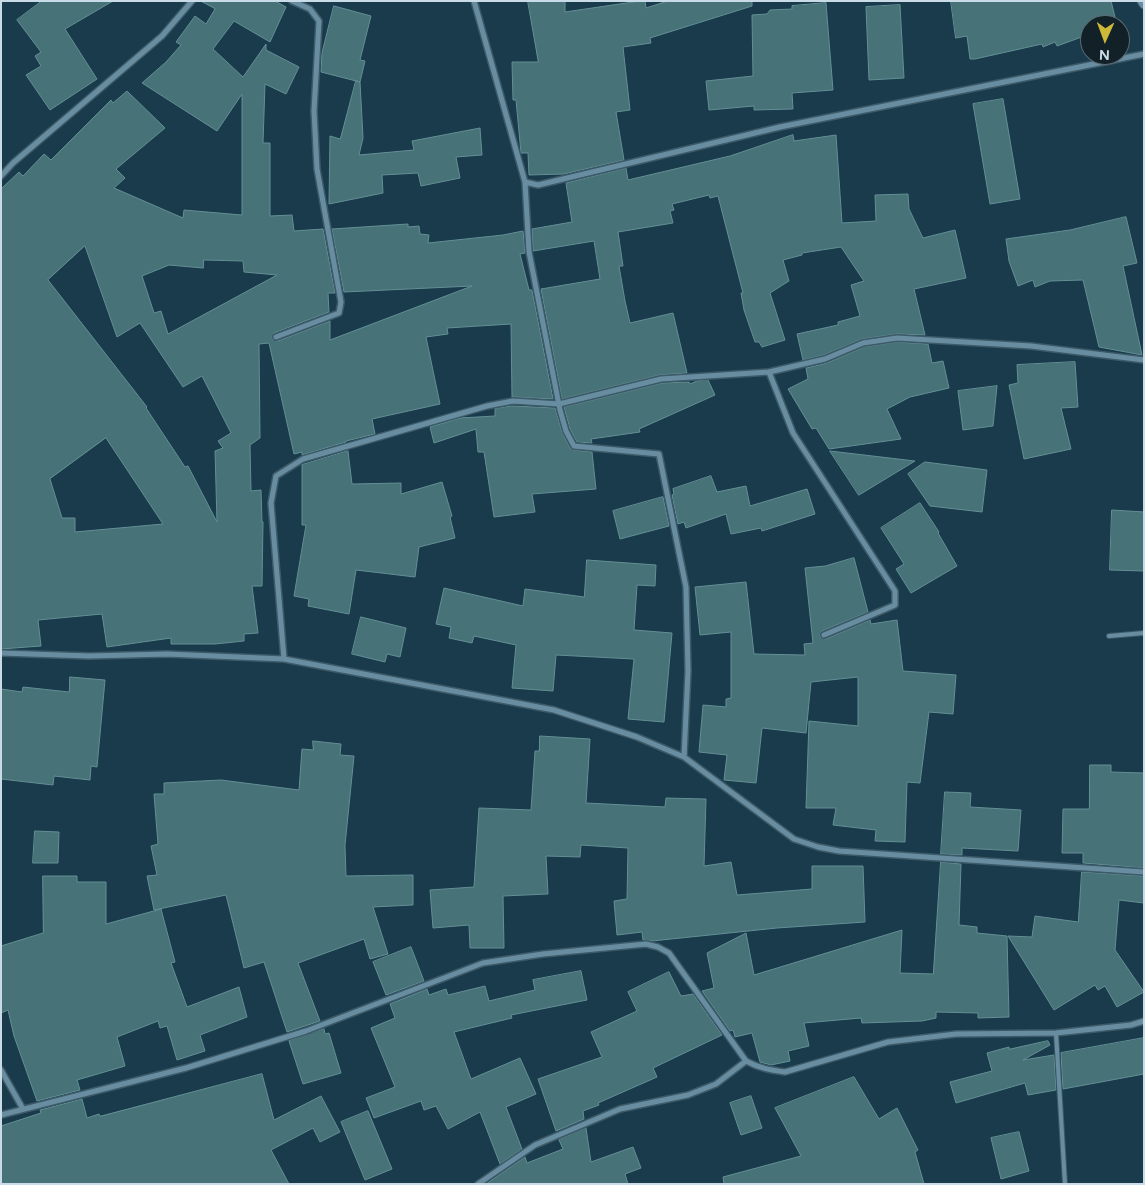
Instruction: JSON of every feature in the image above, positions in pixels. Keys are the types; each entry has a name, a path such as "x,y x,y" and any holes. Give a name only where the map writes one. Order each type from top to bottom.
{"street":[{"path":"1,176 13,163 162,36 192,1"},
{"path":"276,336 339,313 341,302 317,169 314,111 319,21 310,9 292,1"},
{"path":"474,1 525,182 529,252 566,431 574,446 659,454 686,588 688,671 684,757"},
{"path":"525,182 538,185 549,184 780,126 1144,54"},
{"path":"284,659 271,503 276,476 303,459 487,406 513,401 559,404 661,379 768,372 825,359 863,343 897,338 1031,346 1144,360"},
{"path":"768,372 793,433 895,591 895,605 824,635"},
{"path":"1,653 89,656 167,654 284,659 554,710 637,737 684,757 794,839 818,847 839,851 1144,872"},
{"path":"1,1115 186,1068 306,1032 483,963 544,954 646,944 658,947 669,953 746,1061 760,1068 785,1072 888,1042 956,1034 1056,1033 1144,1022"},
{"path":"478,1184 535,1146 620,1109 688,1094 716,1084 746,1061"},
{"path":"1,1070 23,1109"}],"lane":[{"path":"1109,636 1144,633"},
{"path":"1056,1033 1066,1184"}],"building":[{"path":"42,1 113,1 65,29 97,79 50,110 26,75 41,66 35,56 41,52 17,20"},
{"path":"201,1 275,1 286,7 270,42 234,21 213,49 243,77 266,44 266,50 299,67 286,94 265,84 263,143 270,143 270,216 292,215 294,231 323,229 335,293 328,293 329,312 274,333 272,336 273,340 278,341 330,321 330,340 472,286 344,292 332,229 408,224 408,227 419,226 420,234 429,235 428,243 523,231 525,253 520,254 529,290 532,290 553,399 512,397 511,324 447,328 448,334 426,337 440,404 372,419 375,434 302,455 302,452 294,454 269,343 259,344 260,438 250,445 251,491 261,490 263,522 262,586 252,586 258,633 244,634 244,641 215,644 171,644 171,638 107,647 102,614 38,620 41,646 1,649 1,189 19,172 23,176 44,154 51,160 111,100 113,103 127,91 165,128 116,169 125,178 114,188 183,218 184,210 242,215 242,94 217,131 142,83 166,62 181,45 176,42 195,16 206,24 215,9","holes":["85,246 117,337 140,323 183,387 202,376 231,433 218,441 223,448 215,451 217,522 188,466 185,467 147,407 48,280","204,260 243,261 244,272 277,275 168,334 161,311 154,313 142,276 169,265 203,268","106,438 163,524 75,532 75,518 62,518 50,479"]},
{"path":"528,1 565,1 565,12 640,1 645,1 646,8 668,1 752,1 752,6 650,38 651,43 623,47 630,110 616,112 624,160 564,174 529,175 528,153 521,153 516,100 513,100 512,62 538,62"},
{"path":"951,1 1111,1 1114,15 1080,15 1080,38 1057,46 1055,42 1043,47 1042,44 975,59 970,59 967,36 956,38"},
{"path":"826,3 833,90 792,93 793,109 754,110 754,106 709,110 706,81 753,76 752,15 767,14 770,10 792,9 792,6"},
{"path":"900,5 904,78 869,80 866,7"},
{"path":"334,6 371,16 360,60 365,61 360,82 321,72 322,53"},
{"path":"356,81 360,82 363,138 359,155 414,150 412,141 480,128 482,155 456,157 460,178 421,186 418,173 382,175 383,193 329,204 330,136 340,139"},
{"path":"1003,99 1020,199 990,204 973,104"},
{"path":"793,135 794,141 836,135 842,223 876,221 875,195 908,194 909,209 923,238 955,230 966,278 914,289 925,335 897,334 862,339 824,355 803,360 797,334 838,325 838,322 860,316 851,285 864,281 841,247 802,253 802,255 783,260 789,281 770,293 785,340 762,347 759,342 755,342 744,310 741,293 743,293 718,196 710,198 709,195 672,204 674,210 670,211 673,223 618,232 623,266 619,266 630,323 673,313 687,373 660,375 562,399 541,289 600,279 594,241 533,251 532,229 572,222 566,183 626,168 628,180 730,156"},
{"path":"1126,217 1137,263 1123,266 1142,355 1099,347 1083,280 1050,281 1035,287 1033,280 1018,286 1009,261 1006,239 1070,230"},
{"path":"897,342 928,344 932,363 943,361 949,388 910,397 887,409 901,439 829,449 816,428 812,429 788,389 808,379 806,368 827,363 864,347"},
{"path":"1075,362 1078,407 1061,408 1071,449 1024,459 1009,385 1018,383 1017,365"},
{"path":"708,380 715,395 639,429 640,432 591,439 592,443 577,442 570,429 564,407 662,383 689,382 690,384"},
{"path":"997,386 993,426 963,430 958,391"},
{"path":"512,406 555,408 562,432 570,448 592,452 596,489 532,494 535,512 494,517 484,452 478,452 476,429 434,443 430,427 460,418 495,416 495,409"},
{"path":"348,451 352,484 401,483 401,494 442,482 452,516 450,517 455,538 419,547 415,577 356,570 349,614 308,606 309,599 294,596 306,525 302,525 302,465"},
{"path":"830,451 915,461 859,495"},
{"path":"925,462 987,470 982,512 930,506 908,474"},
{"path":"711,476 717,492 746,486 750,506 807,489 815,514 762,531 761,528 731,534 726,514 686,528 684,522 678,524 672,495 674,494 673,489"},
{"path":"663,497 669,526 620,539 613,511"},
{"path":"920,503 939,532 957,566 911,593 896,569 904,564 881,528"},
{"path":"1112,510 1144,512 1144,571 1110,570"},
{"path":"854,558 868,612 822,631 821,638 826,639 870,620 871,624 897,620 903,671 956,675 953,714 929,712 920,783 907,782 905,842 875,841 876,830 833,825 836,808 806,808 809,721 858,726 858,677 811,682 806,733 762,728 756,783 724,780 727,755 699,752 703,705 726,707 726,699 731,698 731,632 700,635 695,587 746,582 754,654 805,655 804,644 813,643 805,568 825,566"},
{"path":"587,560 656,565 655,586 637,585 634,630 672,633 664,722 628,719 634,659 556,655 553,691 512,688 516,645 474,636 472,643 449,638 451,627 436,624 444,588 523,606 525,589 584,597"},
{"path":"361,617 406,628 400,657 387,654 385,662 352,654"},
{"path":"70,677 105,680 97,767 91,766 90,780 54,776 53,785 1,779 1,689 22,692 23,687 69,692"},
{"path":"540,736 590,739 586,803 665,807 666,798 706,799 704,866 731,862 737,895 812,889 812,866 863,866 865,922 777,928 652,941 643,940 642,932 617,935 614,901 627,899 628,848 581,845 580,857 546,856 548,894 503,896 504,948 470,948 469,925 433,928 430,890 474,887 479,808 531,810 535,751 539,751"},
{"path":"313,741 341,744 340,755 354,756 345,845 346,876 413,875 413,905 373,907 388,954 370,959 364,939 298,963 320,1021 287,1032 264,962 244,968 226,895 154,910 147,876 157,875 151,846 158,844 154,794 164,794 164,783 221,780 299,790 302,749 313,750"},
{"path":"1090,765 1111,765 1111,772 1144,773 1144,868 1083,863 1083,853 1062,853 1063,809 1089,809"},
{"path":"945,792 971,793 970,807 1021,810 1018,851 962,848 962,855 941,854"},
{"path":"35,831 59,832 58,863 33,863"},
{"path":"941,862 961,864 959,925 977,927 977,933 1007,936 1009,1017 978,1018 978,1013 936,1012 936,1018 922,1021 862,1023 861,1018 804,1023 809,1046 788,1051 790,1061 771,1065 760,1062 752,1033 735,1037 733,1030 730,1031 702,991 714,988 707,953 746,933 754,975 902,930 900,973 933,974"},
{"path":"1082,872 1144,876 1144,903 1119,900 1115,950 1144,992 1117,1007 1105,986 1098,990 1095,985 1054,1010 1008,936 1032,937 1035,916 1078,922"},
{"path":"43,876 77,876 77,882 106,882 106,924 161,909 175,962 171,963 187,1007 239,987 247,1017 200,1035 205,1051 177,1060 167,1026 160,1028 158,1021 117,1037 125,1066 77,1080 80,1090 37,1101 14,1036 8,1010 1,1013 1,946 43,933"},
{"path":"411,947 424,981 386,995 373,962"},
{"path":"581,971 587,1000 511,1015 512,1018 454,1032 471,1079 520,1058 536,1094 506,1107 522,1149 500,1164 480,1112 448,1129 436,1106 424,1110 421,1101 374,1118 366,1098 395,1087 371,1028 395,1018 390,1004 427,989 429,995 446,989 448,995 485,986 489,1001 535,990 533,980"},
{"path":"669,972 681,996 693,994 722,1035 653,1068 657,1077 583,1111 584,1119 556,1131 538,1079 602,1057 591,1032 637,1011 628,992"},
{"path":"324,1029 325,1034 329,1033 341,1073 303,1084 289,1041"},
{"path":"1144,1038 1144,1074 1063,1089 1061,1053"},
{"path":"1048,1041 1050,1045 1023,1060 1054,1055 1056,1090 1028,1095 1025,1083 956,1103 950,1082 992,1071 987,1053 1009,1047 1009,1049"},
{"path":"262,1074 274,1120 321,1096 340,1132 320,1142 313,1128 271,1150 289,1184 1,1184 1,1126 41,1113 40,1110 82,1099 87,1118"},
{"path":"854,1077 879,1119 897,1108 918,1150 915,1152 924,1184 724,1184 723,1177 801,1156 775,1108"},
{"path":"751,1096 762,1128 741,1135 730,1103"},
{"path":"368,1111 392,1169 365,1180 341,1122"},
{"path":"586,1128 591,1162 633,1147 641,1168 625,1174 628,1184 486,1184 525,1157 527,1163 563,1149 559,1140"},
{"path":"1019,1132 1029,1171 1001,1179 991,1138"}]}
